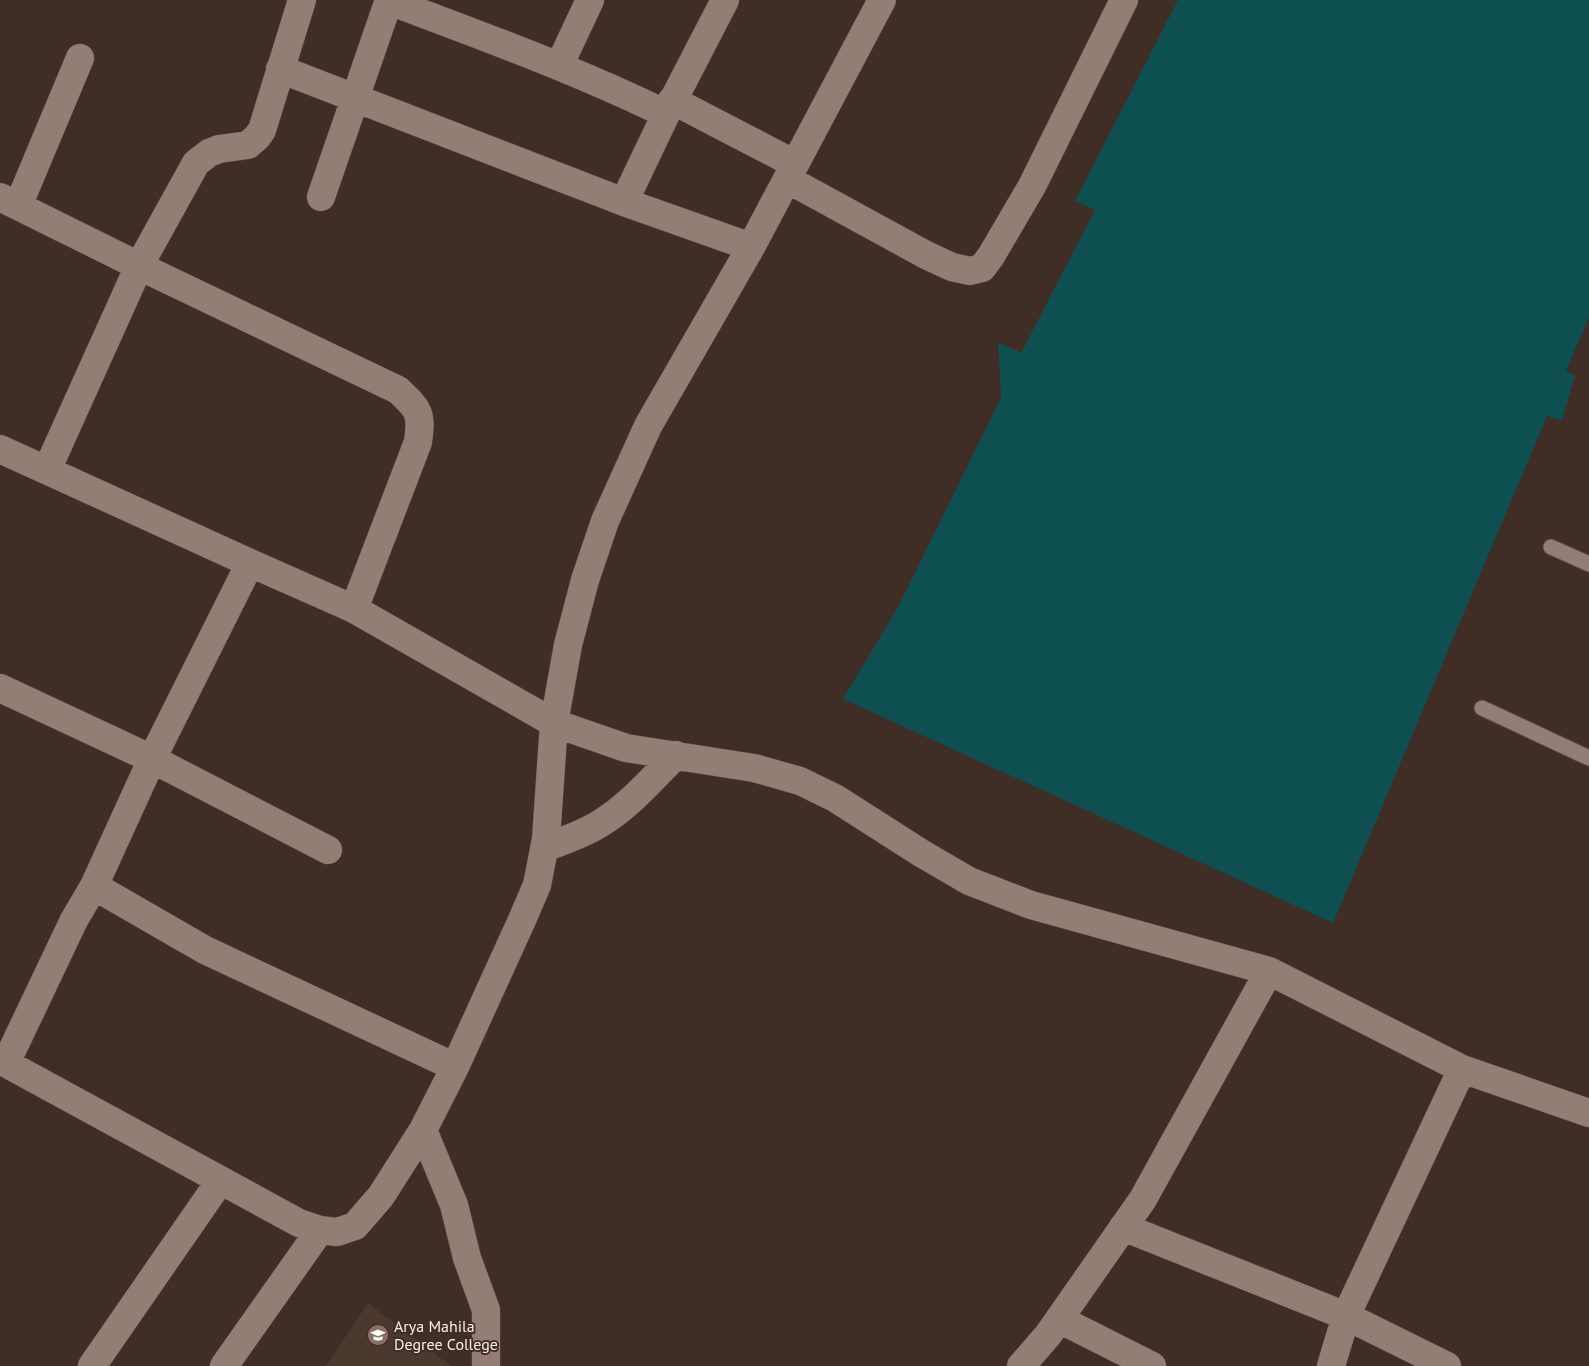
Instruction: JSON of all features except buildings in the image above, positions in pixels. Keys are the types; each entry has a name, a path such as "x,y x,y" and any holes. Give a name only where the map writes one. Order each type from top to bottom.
{"street":[{"path":"46,470 139,266 196,163 209,153 237,145 248,145 258,137 262,130 302,0"},
{"path":"321,197 389,0 618,90 669,107 791,172 926,255 952,267 970,271 982,268 991,256 1032,186 1124,0"},
{"path":"559,66 590,0"},
{"path":"624,202 669,107 725,0"},
{"path":"250,563 152,759 94,886 74,920 3,1062 299,1223 320,1230 337,1232 355,1226 381,1196 423,1130 455,1067 522,920 536,885 544,848 550,792 554,723 568,645 585,580 605,521 648,426 751,248 882,0"},
{"path":"80,58 9,201 139,266 398,390 416,407 421,424 418,442 354,609"},
{"path":"280,69 624,202 751,248"},
{"path":"0,449 354,609 554,723 626,748 754,768 800,781 835,798 969,881 1031,905 1269,971 1462,1069 1589,1113"},
{"path":"0,688 152,759 328,850"},
{"path":"544,848 572,838 601,824 629,803 676,755"},
{"path":"94,886 205,950 455,1067"},
{"path":"1021,1366 1060,1319 1144,1199 1269,971"},
{"path":"1331,1366 1346,1316 1462,1069"},
{"path":"423,1130 454,1204 468,1258 486,1310 486,1366"},
{"path":"92,1366 220,1180"},
{"path":"1123,1227 1346,1316 1447,1366"},
{"path":"224,1366 320,1230"},
{"path":"1060,1319 1138,1363"}],"lane":[{"path":"1551,547 1589,564"},
{"path":"1482,708 1589,758"}],"shaded area":[{"name":"Arya Mahila Degree College","path":"368,1303 451,1366 326,1366"}],"water":[{"path":"1178,0 1589,0 1589,318 1566,370 1575,376 1562,421 1547,416 1333,923 843,699 898,607 1001,398 998,342 1021,353 1095,210 1075,201"}],"place":[{"name":"Arya Mahila Degree College","path":"378,1335"}]}
